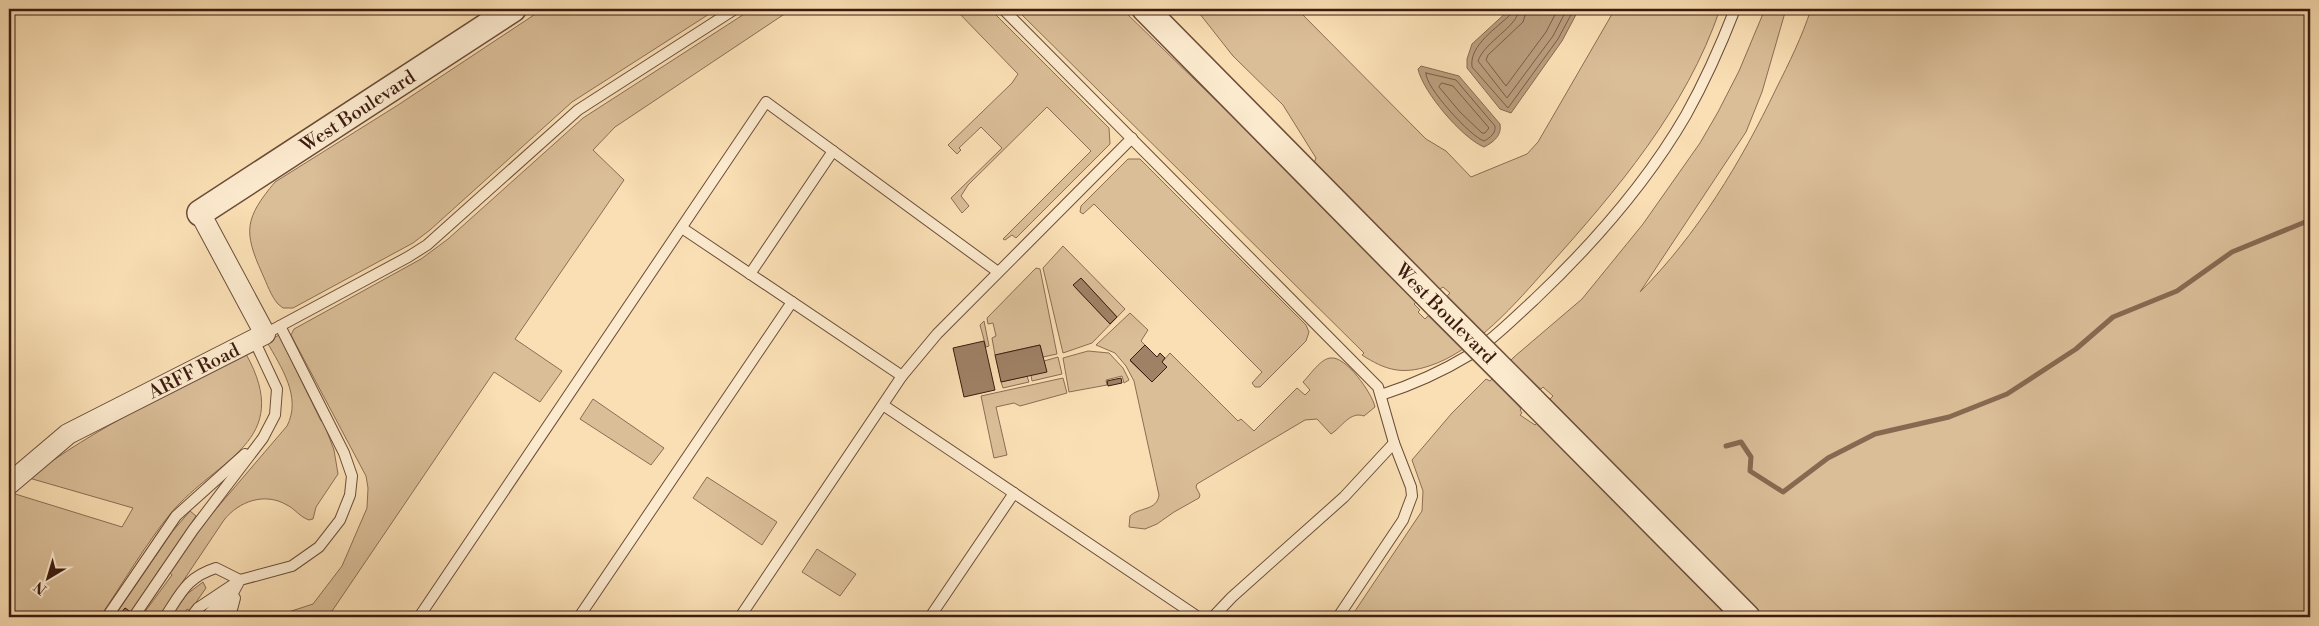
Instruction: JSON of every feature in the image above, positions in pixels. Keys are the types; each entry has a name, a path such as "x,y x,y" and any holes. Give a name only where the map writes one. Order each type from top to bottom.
{"street":[{"name":"West Boulevard","path":"200,213 513,9"},
{"name":"West Boulevard","path":"1145,9 1747,617"},
{"path":"200,213 266,333"},
{"name":"ARFF Road","path":"9,484 68,434 266,333"}],"lane":[{"path":"266,333 427,245 578,110 735,9"},
{"path":"1003,9 1370,377 1381,395 1394,443 1411,487 1410,504 1403,520 1338,617"},
{"path":"1381,395 1406,387 1454,363 1495,336 1557,278 1609,222 1650,169 1685,116 1720,46 1735,9"},
{"path":"419,617 766,102 998,272"},
{"path":"740,617 902,376 937,334 1132,138"},
{"path":"750,274 833,151"},
{"path":"682,228 902,376"},
{"path":"579,617 792,302"},
{"path":"135,615 193,530 263,438 275,414 277,389 266,333"},
{"path":"192,617 198,608 240,580 292,566 319,547 340,520 350,495 352,476 344,452 266,333"},
{"path":"883,405 1198,617"},
{"path":"107,617 176,516 263,438"},
{"path":"1213,617 1232,597 1344,497 1394,443"},
{"path":"930,617 1014,493"},
{"path":"165,617 186,585 198,573 216,568 240,580"},
{"path":"206,617 240,580"},
{"path":"220,617 240,580"},
{"path":"230,617 240,580"},
{"path":"238,617 240,580"}],"shaded area":[{"path":"543,9 717,9 572,102 430,230 413,243 293,308 283,308 278,304 269,290 256,259 250,235 250,225 253,216 275,182 398,105"},
{"path":"752,9 792,9 615,127 593,150 624,180 515,339 562,371 540,402 494,372 328,617 273,617 313,604 342,566 367,508 368,488 366,476 291,335 294,329 421,259 448,239 583,118"},
{"path":"955,9 990,9 1109,128 1110,144 1016,238 1012,235 1005,240 1003,239 1091,151 1047,107 968,185 961,196 969,206 962,213 951,198 1002,148 981,127 959,148 961,150 957,154 948,145 1012,83 1018,74"},
{"path":"1016,9 1122,9 1379,259 1417,301 1414,304 1420,310 1418,312 1425,319 1450,293 1443,287 1440,289 1328,180 1314,163 1316,158 1283,105 1233,56 1196,9 1297,9 1426,139 1446,151 1471,177 1527,154 1538,142 1615,9 1720,9 1706,46 1669,114 1624,178 1573,239 1494,324 1462,350 1446,359 1419,369 1394,370 1362,355 1364,353"},
{"path":"1765,9 1786,9 1762,92 1746,132 1640,292 1680,247 1733,170 1786,69 1811,9 2310,9 2310,617 1762,617 1550,399 1553,396 1543,387 1520,410 1522,413 1520,415 1535,425 1538,422 1734,617 1351,617 1422,511 1423,491 1412,460 1452,413 1486,379 1490,381 1514,357 1582,299 1643,224 1700,143 1718,112 1739,71"},
{"path":"1128,159 1140,159 1306,325 1309,332 1306,341 1260,387 1255,387 1252,383 1262,372 1094,204 1083,214 1080,212 1081,206"},
{"path":"1063,246 1125,309 1092,343 1063,353 1043,268","holes":["1081,278 1117,317 1110,324 1074,286"]},
{"path":"1036,268 1040,269 1057,354 1043,357 1040,345 995,355 992,338 996,336 993,323 988,324 987,318"},
{"path":"1130,313 1148,330 1141,341 1145,345 1130,361 1152,382 1167,367 1162,362 1170,353 1238,421 1241,419 1254,431 1297,388 1305,395 1310,390 1303,382 1323,361 1331,358 1344,363 1358,376 1375,407 1364,416 1359,415 1350,418 1331,434 1317,419 1305,420 1197,484 1199,498 1157,524 1145,529 1129,527 1130,516 1155,504 1159,495 1134,381 1126,366 1115,353 1096,345"},
{"path":"984,321 989,346 986,347 980,325"},
{"path":"279,335 321,421 323,421 334,450 338,474 316,507 313,519 306,519 287,505 270,499 245,503 230,513 159,617 141,617 172,575 169,572 199,529 287,426 291,415 291,393 288,382 267,342"},
{"path":"1088,351 1109,353 1123,368 1129,380 1124,383 1122,376 1106,380 1107,385 1069,392 1063,358"},
{"path":"246,354 259,384 261,408 256,428 244,446 228,462 189,494 161,525 100,617 9,617 9,497 12,493 122,527 133,508 29,478 80,442 107,426"},
{"path":"1058,357 1062,374 1032,381 1031,375 1044,361"},
{"path":"1027,376 1029,382 1003,388 1001,382"},
{"path":"1063,378 1067,393 1020,406 1014,403 996,407 1007,455 994,458 981,396"},
{"path":"593,399 664,448 651,465 580,419"},
{"path":"707,477 777,522 762,545 693,498"},
{"path":"190,511 196,516 163,568 161,567 131,613 125,608 118,617 114,617 172,532"},
{"path":"817,549 856,574 840,596 802,572"},
{"path":"203,582 206,588 190,611 187,609 182,617 171,617 187,594"}],"water":[{"path":"1510,9 1579,9 1562,41 1511,113 1500,109 1467,68 1467,59 1472,44"},
{"path":"1421,66 1459,76 1500,124 1500,132 1491,143 1484,147 1475,142 1445,113 1421,79 1418,69"}],"building":[{"path":"1081,278 1117,317 1110,324 1073,285"},
{"path":"984,341 995,390 964,397 953,348"},
{"path":"1040,345 1047,372 1001,382 995,355"},
{"path":"1145,345 1157,357 1160,353 1165,358 1162,362 1167,367 1152,382 1130,360"},
{"path":"1121,378 1122,383 1108,386 1107,381"},
{"path":"125,608 138,617 118,617"}],"waterway":[{"path":"1726,446 1741,442 1751,457 1750,471 1783,492 1828,458 1875,434 1949,417 2007,394 2076,349 2113,317 2177,291 2232,252 2310,220"}]}
